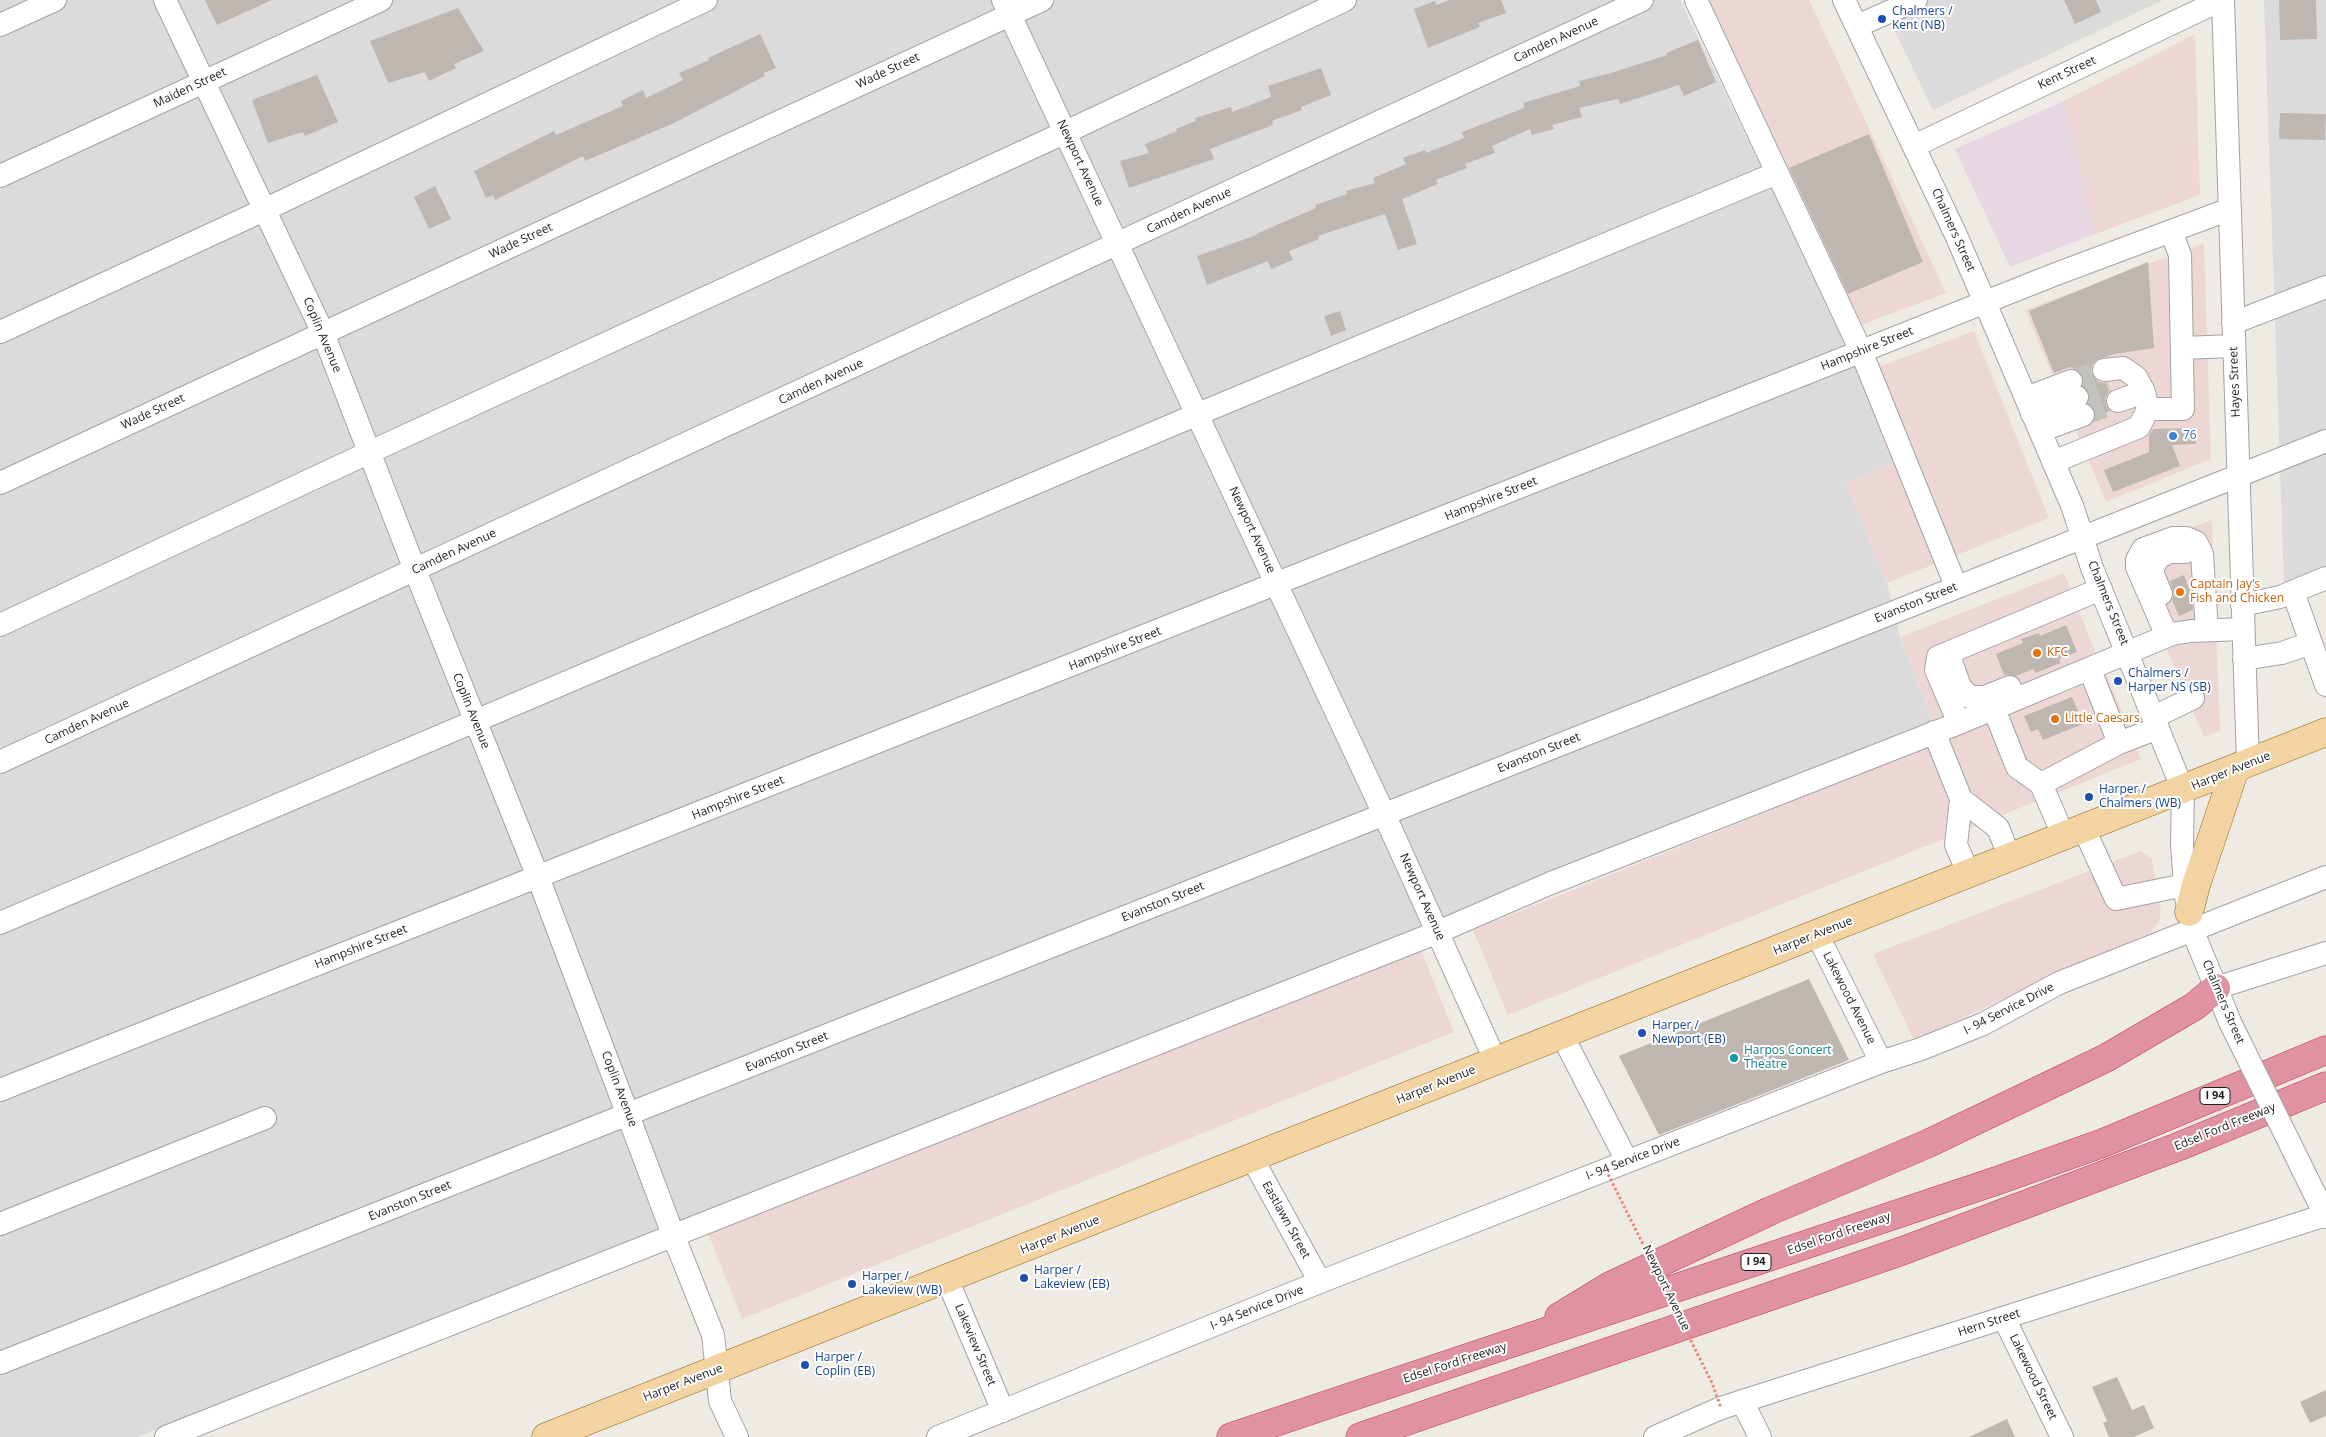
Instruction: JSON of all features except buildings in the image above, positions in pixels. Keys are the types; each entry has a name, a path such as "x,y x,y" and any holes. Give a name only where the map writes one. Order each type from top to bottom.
{"highway":[{"path":"1514,1344 1610,1286 1770,1211 1927,1144 2106,1058 2195,1006 2216,988"},
{"name":"Edsel Ford Freeway","path":"1231,1437 1514,1344 2103,1143 2326,1050"},
{"name":"Edsel Ford Freeway","path":"1360,1437 1893,1254 2180,1146 2326,1086"}],"main road":[{"name":"Harper Avenue","path":"546,1437 2326,732"},
{"path":"2191,920 2199,875 2241,767"}],"street":[{"path":"0,25 54,0"},
{"name":"Coplin Avenue","path":"165,0 323,333 415,570 538,877 713,1335 720,1401 737,1437"},
{"name":"Maiden Street","path":"0,176 381,0"},
{"path":"0,332 264,210 706,0"},
{"name":"Wade Street","path":"0,483 323,333 1006,7 1042,0"},
{"path":"0,625 370,452 1066,132 1345,0"},
{"name":"Camden Avenue","path":"0,762 1642,0"},
{"path":"1696,0 1861,351 1956,586"},
{"name":"Chalmers Street","path":"1844,0 1956,235 2053,462 2101,589 2183,790 2182,844 2184,885 2191,920 2230,1022 2326,1216"},
{"path":"1857,26 1916,0"},
{"name":"Kent Street","path":"1914,146 2222,0"},
{"name":"Hayes Street","path":"2222,0 2244,659 2241,767"},
{"name":"Newport Avenue","path":"1006,7 1384,814 1496,1062"},
{"path":"0,923 1198,414 1777,174"},
{"name":"Hampshire Street","path":"0,1090 1985,302 2230,209"},
{"path":"2053,462 2138,428 2142,393 2123,368 2110,385 2142,393 2182,409 2180,254 2171,231"},
{"path":"2233,323 2326,288"},
{"path":"2182,348 2234,346"},
{"path":"2033,414 2077,398 2033,414"},
{"name":"Evanston Street","path":"0,1363 1956,586 2326,441"},
{"path":"2172,635 2153,574 2153,567 2159,557 2170,552 2182,551 2192,554 2203,562 2207,630"},
{"path":"2242,605 2293,592 2326,578"},
{"path":"1959,723 1936,670 1938,657 2101,589"},
{"path":"2293,592 2326,685"},
{"path":"166,1437 674,1237 1438,932 1551,882 1959,723 2172,635 2207,630 2243,629"},
{"path":"2244,659 2282,653 2311,643"},
{"path":"1948,653 1960,687 1970,697 1985,697 2051,672 2085,671"},
{"path":"2085,671 2119,744"},
{"path":"2041,784 2119,744 2156,723 2193,698"},
{"path":"1994,709 2017,767 2041,784 2116,899 2184,885"},
{"path":"1934,732 1961,799 1956,845 1969,874"},
{"path":"1961,799 1998,828 2010,858"},
{"name":"I- 94 Service Drive","path":"938,1437 1320,1282 1881,1062 1921,1049 1983,1024 2059,983 2191,920 2326,877"},
{"name":"Lakewood Avenue","path":"1817,934 1881,1062"},
{"path":"2216,988 2326,953"},
{"path":"1562,1035 1627,1161"},
{"path":"0,1224 265,1118"},
{"name":"Eastlawn Street","path":"1252,1158 1320,1282"},
{"name":"Hern Street","path":"1654,1437 1742,1401 2326,1216"},
{"name":"Lakeview Street","path":"947,1279 1003,1412"},
{"name":"Lakewood Street","path":"2004,1318 2062,1437"},
{"path":"1742,1401 1760,1437"}],"path":[{"name":"Newport Avenue","path":"1606,1170 1712,1383 1721,1408"}],"shaded area":[{"path":"0,0 1680,0 1841,331 1893,464 1846,483 1887,583 1900,637 1934,724 137,1437 0,1437"},
{"path":"1706,0 1809,0 1946,293 1858,326"},
{"path":"1880,0 2163,0 1933,110"},
{"path":"2264,0 2326,0 2326,568 2284,584"},
{"path":"2195,34 2200,195 2095,234 2064,101"},
{"path":"2064,101 2095,234 2010,267 1955,149"},
{"path":"2204,243 2211,459 2106,502 2025,310"},
{"path":"1974,331 2049,518 1887,583 1846,483 1892,464 1857,375"},
{"path":"2212,520 2220,731 2204,737 2125,552"},
{"path":"2064,573 2098,659 1934,724 1900,637"},
{"path":"2107,675 2141,759 1508,1015 1473,930"},
{"path":"2141,851 2152,859 2161,911 2159,922 2151,932 1914,1040 1873,954"},
{"path":"1419,945 1454,1032 742,1319 707,1231"}],"tunnel":[{"path":"2071,381 2104,370"},
{"path":"2077,397 2109,386"},
{"path":"2083,415 2118,401"}],"place":[{"name":"Chalmers / Kent (NB)","path":"1882,19"},
{"name":"76","path":"2173,436"},
{"name":"Captain Jay's Fish and Chicken","path":"2180,592"},
{"name":"KFC","path":"2037,653"},
{"name":"Chalmers / Harper NS (SB)","path":"2118,681"},
{"name":"Little Caesars","path":"2055,719"},
{"name":"Harper / Chalmers (WB)","path":"2089,797"},
{"name":"Harper / Newport (EB)","path":"1642,1033"},
{"name":"Harpos Concert Theatre","path":"1734,1058"},
{"name":"Harper / Lakeview (EB)","path":"1024,1278"},
{"name":"Harper / Lakeview (WB)","path":"852,1284"},
{"name":"Harper / Coplin (EB)","path":"805,1365"}]}
